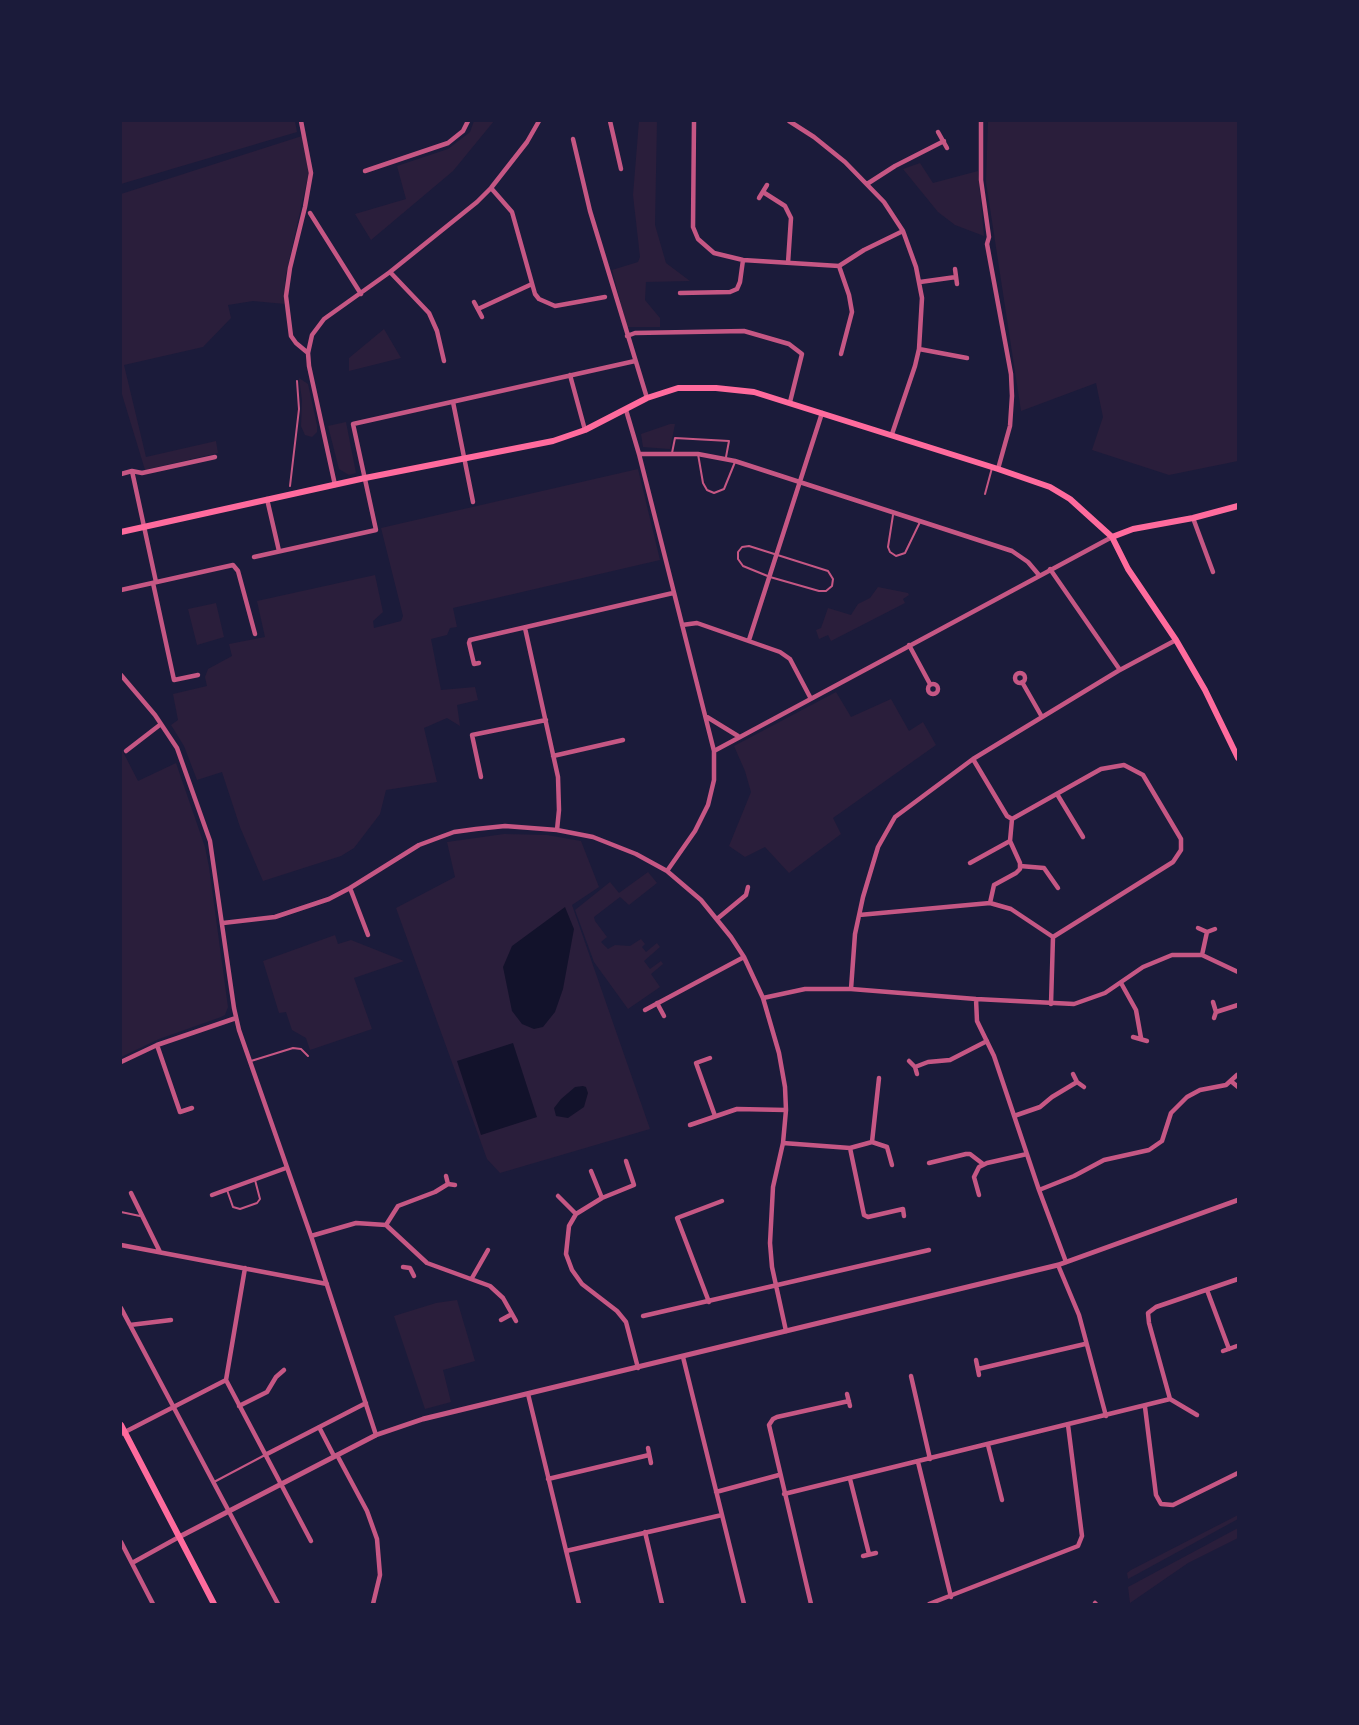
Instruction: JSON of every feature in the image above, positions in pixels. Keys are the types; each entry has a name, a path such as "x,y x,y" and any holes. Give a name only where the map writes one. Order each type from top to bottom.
{"main road":[{"path":"121,532 365,478 546,443 585,430 647,398 678,388 754,392 995,468 1050,487 1070,499 1112,537 1128,569 1176,640 1205,690 1238,758"},
{"path":"1112,537 1133,529 1238,506"},
{"path":"122,1431 214,1604"}],"street":[{"path":"301,121 310,173 286,296 291,336 296,344 308,353"},
{"path":"365,171 448,143 463,131 468,121"},
{"path":"335,485 310,371 308,353 317,326 390,272 491,188 527,142 539,121"},
{"path":"610,121 621,169"},
{"path":"694,121 693,227 698,239 723,257 839,266 902,231"},
{"path":"789,121 814,137 867,184 895,216 920,282 922,314 919,349 892,435"},
{"path":"981,121 981,180 988,244 1011,374 1012,396 1010,426 995,468"},
{"path":"939,132 947,148"},
{"path":"573,139 590,211 647,398"},
{"path":"867,184 944,141"},
{"path":"610,160 619,158"},
{"path":"376,167 377,174"},
{"path":"759,198 767,186"},
{"path":"491,188 512,212 535,294 546,304 555,306 604,297"},
{"path":"763,191 785,206 791,218 788,263"},
{"path":"310,213 361,294"},
{"path":"312,230 318,226"},
{"path":"680,293 730,292 737,289 743,260"},
{"path":"839,266 851,303 846,348 841,354"},
{"path":"920,282 956,280 955,269"},
{"path":"390,272 429,313 444,361"},
{"path":"478,310 532,284"},
{"path":"687,286 687,293"},
{"path":"591,299 593,307"},
{"path":"474,302 482,317"},
{"path":"627,336 635,333 744,331 789,344 802,354 790,402"},
{"path":"432,342 439,341"},
{"path":"960,356 962,348"},
{"path":"919,349 967,358"},
{"path":"254,556 376,530 354,424 635,361"},
{"path":"570,375 585,430"},
{"path":"453,402 473,502"},
{"path":"625,409 639,454 714,751 714,780 708,806 695,831 667,871"},
{"path":"748,640 822,412"},
{"path":"639,454 698,454 735,461 1012,551 1028,562 1039,575"},
{"path":"121,474 132,471 142,473 215,457"},
{"path":"132,471 174,680 198,675"},
{"path":"267,499 279,551"},
{"path":"1193,518 1213,572"},
{"path":"714,751 1112,537"},
{"path":"121,590 233,565 238,571 256,626 255,634"},
{"path":"1050,569 1120,670"},
{"path":"479,663 474,664 470,640 673,593"},
{"path":"682,625 697,623 785,654 810,697"},
{"path":"524,628 554,756 559,793 556,830"},
{"path":"851,989 855,934 878,847 888,827 905,808 973,759 1120,670 1176,640"},
{"path":"909,645 930,684"},
{"path":"121,675 162,724 184,762 211,841 236,1018 376,1435"},
{"path":"1022,682 1042,718"},
{"path":"706,717 739,736"},
{"path":"481,777 472,736 545,720"},
{"path":"126,751 162,724"},
{"path":"554,756 624,740"},
{"path":"973,759 1007,816 1012,819"},
{"path":"1012,819 1101,769 1117,765 1131,768 1147,781 1178,833 1182,845 1173,862 1053,937"},
{"path":"1057,794 1083,837"},
{"path":"1012,819 1010,841 1020,866"},
{"path":"223,923 275,917 328,899 412,848 454,832 505,827 556,830 593,837 615,845 667,871 694,893 718,919 744,957 763,998 781,1061 786,1110 770,1221 771,1255 786,1331"},
{"path":"970,863 1010,841"},
{"path":"990,903 994,885 1016,873 1020,866"},
{"path":"1020,866 1044,868 1058,888"},
{"path":"718,919 746,895 748,887"},
{"path":"350,888 368,935"},
{"path":"859,915 990,903 1011,909 1053,937"},
{"path":"1198,928 1207,932 1215,929"},
{"path":"1202,955 1207,932"},
{"path":"1051,1004 1053,937"},
{"path":"763,998 805,989 851,989 1051,1004 1082,1003 1163,957 1202,955 1238,972"},
{"path":"645,1010 744,957"},
{"path":"1121,983 1136,1010 1140,1038"},
{"path":"976,999 977,1021 987,1041 1066,1262"},
{"path":"1213,1002 1215,1015 1238,1005"},
{"path":"657,1003 664,1016"},
{"path":"121,1062 158,1045 236,1018"},
{"path":"1133,1038 1147,1041"},
{"path":"915,1067 928,1062 950,1060 987,1041"},
{"path":"158,1045 180,1112 192,1108"},
{"path":"710,1058 696,1063 715,1116"},
{"path":"909,1061 917,1074"},
{"path":"1073,1074 1083,1087"},
{"path":"1039,1190 1104,1160 1149,1150 1162,1140 1171,1113 1187,1097 1200,1090 1232,1082 1237,1075"},
{"path":"872,1142 879,1078"},
{"path":"1014,1116 1040,1107 1077,1082"},
{"path":"1232,1082 1238,1087"},
{"path":"690,1125 737,1109 786,1110"},
{"path":"783,1143 850,1148 872,1142 887,1147 892,1165"},
{"path":"850,1148 864,1215 868,1217 903,1209 904,1216"},
{"path":"929,1163 970,1154 983,1164"},
{"path":"979,1195 974,1177 976,1170 983,1164 1027,1154"},
{"path":"626,1161 634,1185 602,1198 576,1214 569,1226 567,1237 568,1263 582,1284 621,1315 628,1329 638,1368"},
{"path":"212,1195 286,1168"},
{"path":"591,1171 602,1198"},
{"path":"446,1176 448,1184"},
{"path":"386,1225 398,1206 448,1184 455,1185"},
{"path":"131,1193 160,1252"},
{"path":"558,1196 576,1214"},
{"path":"132,1563 376,1435 423,1419 1058,1265 1238,1200"},
{"path":"709,1302 677,1218 722,1201"},
{"path":"311,1236 356,1223 386,1225 427,1263 481,1281 497,1291 516,1321"},
{"path":"121,1245 327,1284"},
{"path":"472,1278 477,1260 488,1250"},
{"path":"643,1316 929,1250"},
{"path":"1058,1265 1079,1315 1106,1416"},
{"path":"402,1266 410,1268 414,1276"},
{"path":"245,1268 226,1380 311,1541"},
{"path":"1197,1415 1170,1399 1148,1313 1156,1307 1238,1279"},
{"path":"1207,1290 1226,1350 1237,1346"},
{"path":"121,1308 278,1604"},
{"path":"501,1320 512,1314"},
{"path":"130,1325 171,1320"},
{"path":"976,1360 978,1372 1085,1344"},
{"path":"683,1357 744,1604"},
{"path":"239,1406 267,1392 284,1370"},
{"path":"911,1376 930,1459"},
{"path":"122,1431 174,1409 226,1380"},
{"path":"528,1394 579,1604"},
{"path":"784,1494 1170,1399"},
{"path":"811,1604 769,1429 773,1419 849,1400"},
{"path":"265,1455 366,1403"},
{"path":"1145,1407 1156,1495 1161,1504 1173,1505 1238,1472"},
{"path":"929,1604 1075,1548 1080,1543 1082,1536 1068,1425"},
{"path":"319,1427 368,1511 377,1539 380,1575 373,1604"},
{"path":"988,1445 1002,1500"},
{"path":"648,1448 651,1463"},
{"path":"548,1479 649,1455"},
{"path":"918,1462 951,1597"},
{"path":"716,1493 779,1475"},
{"path":"850,1479 866,1555 876,1553"},
{"path":"566,1551 722,1515"},
{"path":"645,1532 662,1604"},
{"path":"121,1542 153,1604"}],"lane":[{"path":"290,486 299,409 297,381"},
{"path":"672,453 675,438 729,442 725,458"},
{"path":"698,454 703,483 707,490 714,493 724,489 735,461"},
{"path":"985,494 995,468"},
{"path":"894,513 888,547 896,556 907,550 920,521"},
{"path":"749,546 778,554 828,570 833,583 827,591 819,592 770,577 743,566 738,559 738,552 749,546"},
{"path":"250,1062 293,1048 301,1049 308,1056"},
{"path":"227,1190 235,1209 257,1203 260,1196 255,1179"},
{"path":"121,1212 143,1217"},
{"path":"214,1483 265,1455"}],"shaded area":[{"path":"121,121 295,121 297,132 121,184"},
{"path":"474,121 494,121 453,171 371,240 355,214 406,199 397,166 448,149 470,132"},
{"path":"639,121 657,121 655,225 666,263 690,281 646,282 645,300 660,318 660,327 627,327 612,270 638,262 640,257 633,195"},
{"path":"988,121 1238,121 1238,461 1169,475 1092,450 1103,417 1096,383 1021,411 986,182"},
{"path":"302,136 309,172 285,279 285,304 253,301 228,305 231,318 203,347 124,365 146,457 216,441 218,453 145,470 121,391 121,194"},
{"path":"920,163 933,183 978,171 984,236 955,225 938,212 903,169"},
{"path":"384,329 401,358 349,371 349,358"},
{"path":"299,378 308,384 317,425 317,432 312,437 305,435 301,426"},
{"path":"346,422 356,473 349,475 339,469 328,426"},
{"path":"675,424 670,449 643,447 641,434"},
{"path":"638,469 660,560 453,608 457,627 450,628 447,635 431,639 441,690 475,687 478,700 457,705 460,726 447,718 424,728 437,782 386,790 380,814 354,848 341,856 263,881 240,827 222,772 197,780 184,746 171,725 178,720 173,694 207,686 205,677 208,669 232,656 229,644 265,637 257,601 375,575 383,612 373,621 374,628 401,621 403,616 381,528"},
{"path":"878,587 909,595 903,599 905,603 831,641 828,635 819,639 816,630 821,628 828,608 851,615 858,604 870,598"},
{"path":"216,603 224,637 197,645 188,609"},
{"path":"836,692 851,717 891,699 909,731 923,722 936,745 833,818 841,834 789,873 765,847 745,857 729,846 751,792 734,746"},
{"path":"121,748 138,781 176,763 205,847 228,1007 225,1015 221,1017 159,1039 121,1057"},
{"path":"504,834 547,835 581,841 599,887 572,905 650,1129 500,1173 487,1159 396,908 455,877 447,842"},
{"path":"648,872 657,883 629,905 620,897 594,917 607,937 601,942 608,949 615,945 630,946 641,939 646,952 657,943 660,947 644,961 650,969 661,961 663,964 651,974 660,987 628,1009 594,962 575,910 610,882 619,893"},
{"path":"565,907 574,929 563,989 555,1012 543,1027 534,1029 522,1024 512,1011 503,967 512,946"},
{"path":"335,935 338,944 351,940 404,961 354,978 372,1029 310,1050 306,1038 292,1030 286,1012 279,1013 263,961"},
{"path":"513,1043 537,1117 481,1135 457,1061"},
{"path":"583,1086 588,1093 584,1107 568,1118 556,1116 554,1108 561,1099 575,1087"},
{"path":"457,1300 475,1361 443,1370 451,1402 425,1409 394,1316 436,1303"},
{"path":"1238,1515 1238,1519 1128,1579 1127,1573 1131,1570"},
{"path":"1238,1528 1238,1538 1188,1563 1130,1603 1128,1587"}]}
